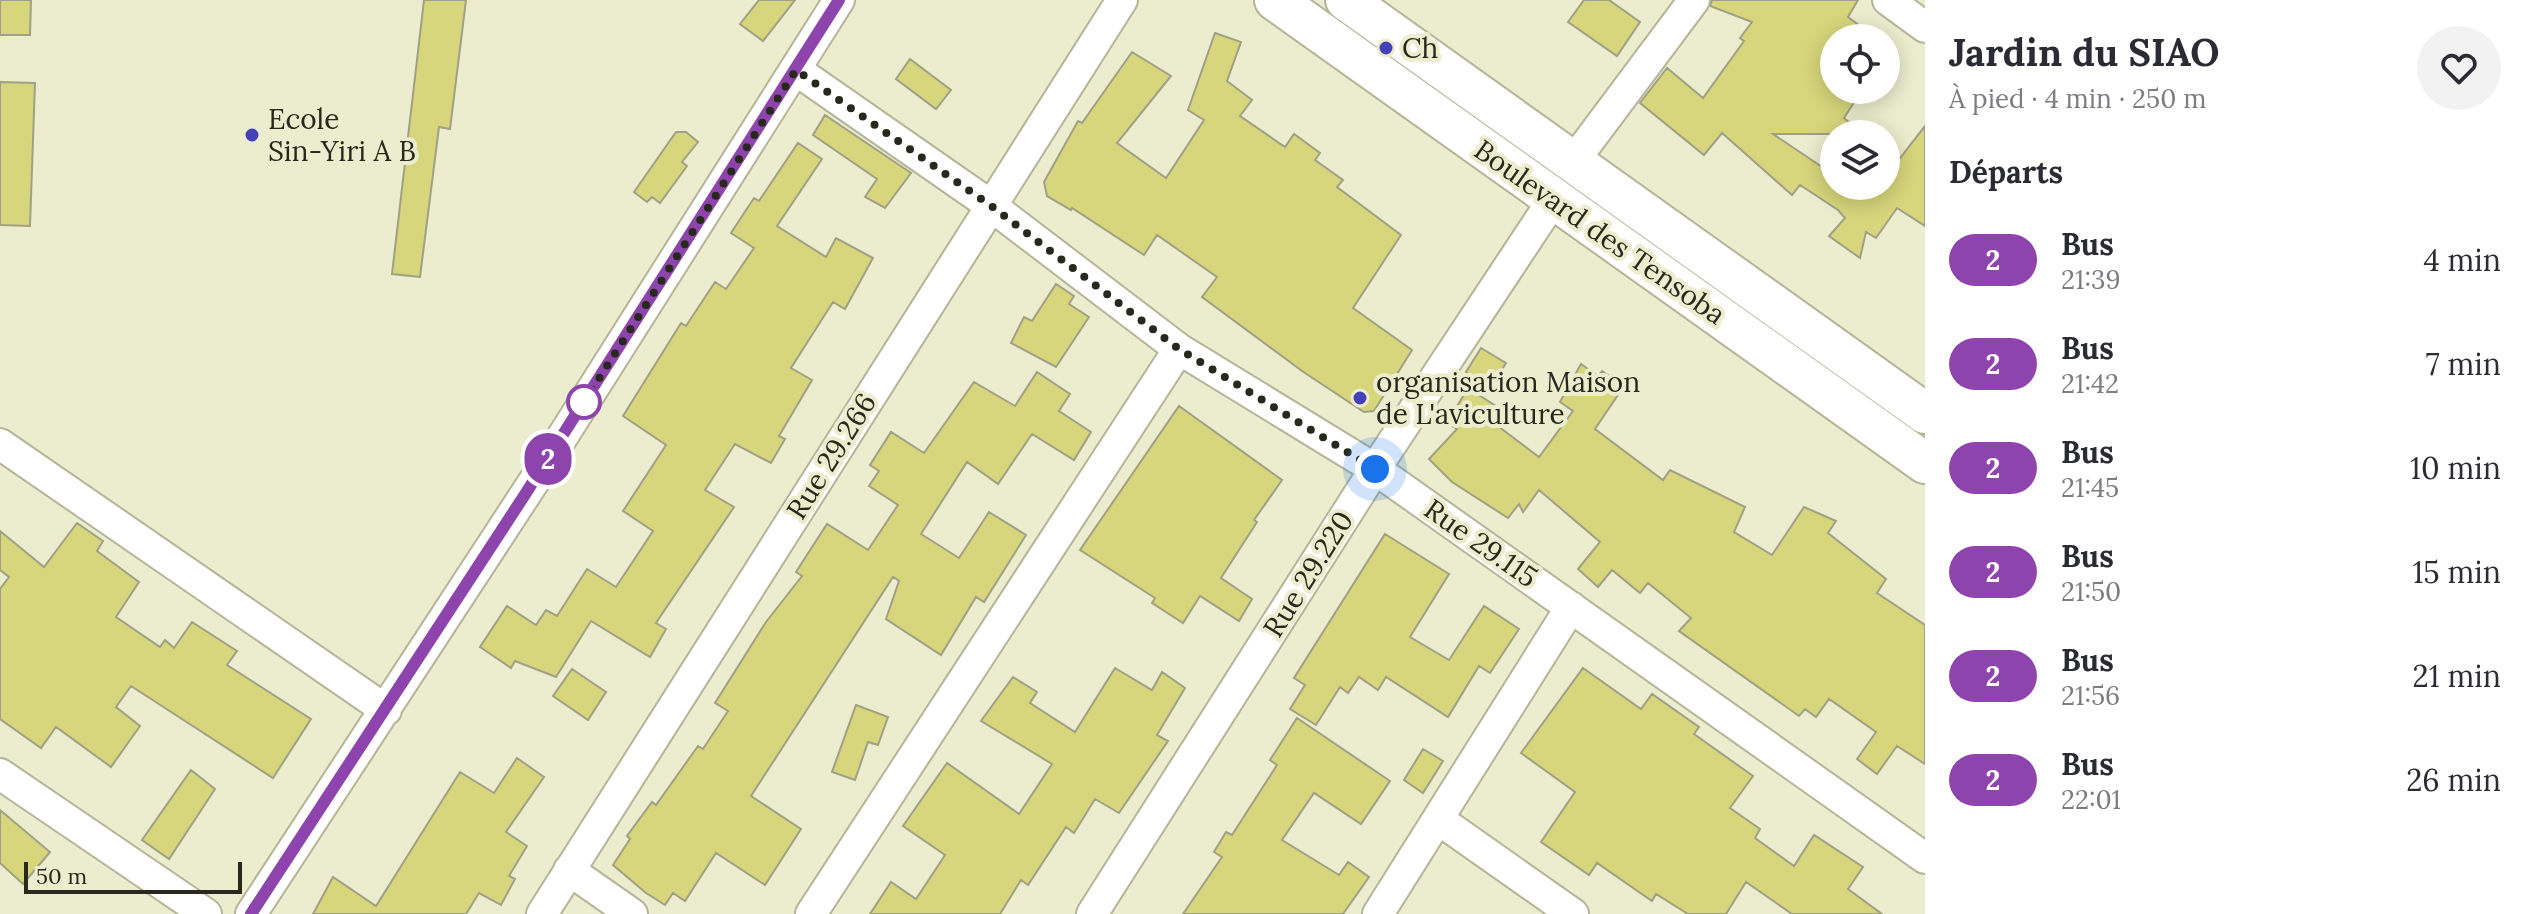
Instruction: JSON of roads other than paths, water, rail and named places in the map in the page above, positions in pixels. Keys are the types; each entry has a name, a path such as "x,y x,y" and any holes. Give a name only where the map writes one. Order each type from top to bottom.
{"main road":[{"name":"Boulevard des Tensoba","path":"1275,0 1925,463"},
{"name":"Boulevard des Tensoba","path":"1346,0 1925,413"}],"street":[{"path":"251,914 386,710 839,0"},
{"name":"Rue 29.266","path":"542,914 1122,0"},
{"path":"1573,162 1694,0"},
{"path":"1888,0 1925,27"},
{"name":"Rue 29.115","path":"796,70 990,205 1179,349 1375,469 1925,858"},
{"name":"Rue 29.220","path":"1092,914 1375,469 1555,197"},
{"path":"811,914 1179,349"},
{"path":"0,444 386,710"},
{"path":"1378,914 1571,607"},
{"path":"0,774 206,914"},
{"path":"1438,819 1573,914"},
{"path":"569,870 632,914"}],"place":[{"name":"Ch","path":"1386,48"},
{"name":"Ecole Sin-Yiri A B","path":"252,135"},
{"name":"organisation Maison de L'aviculture","path":"1360,398"}]}
